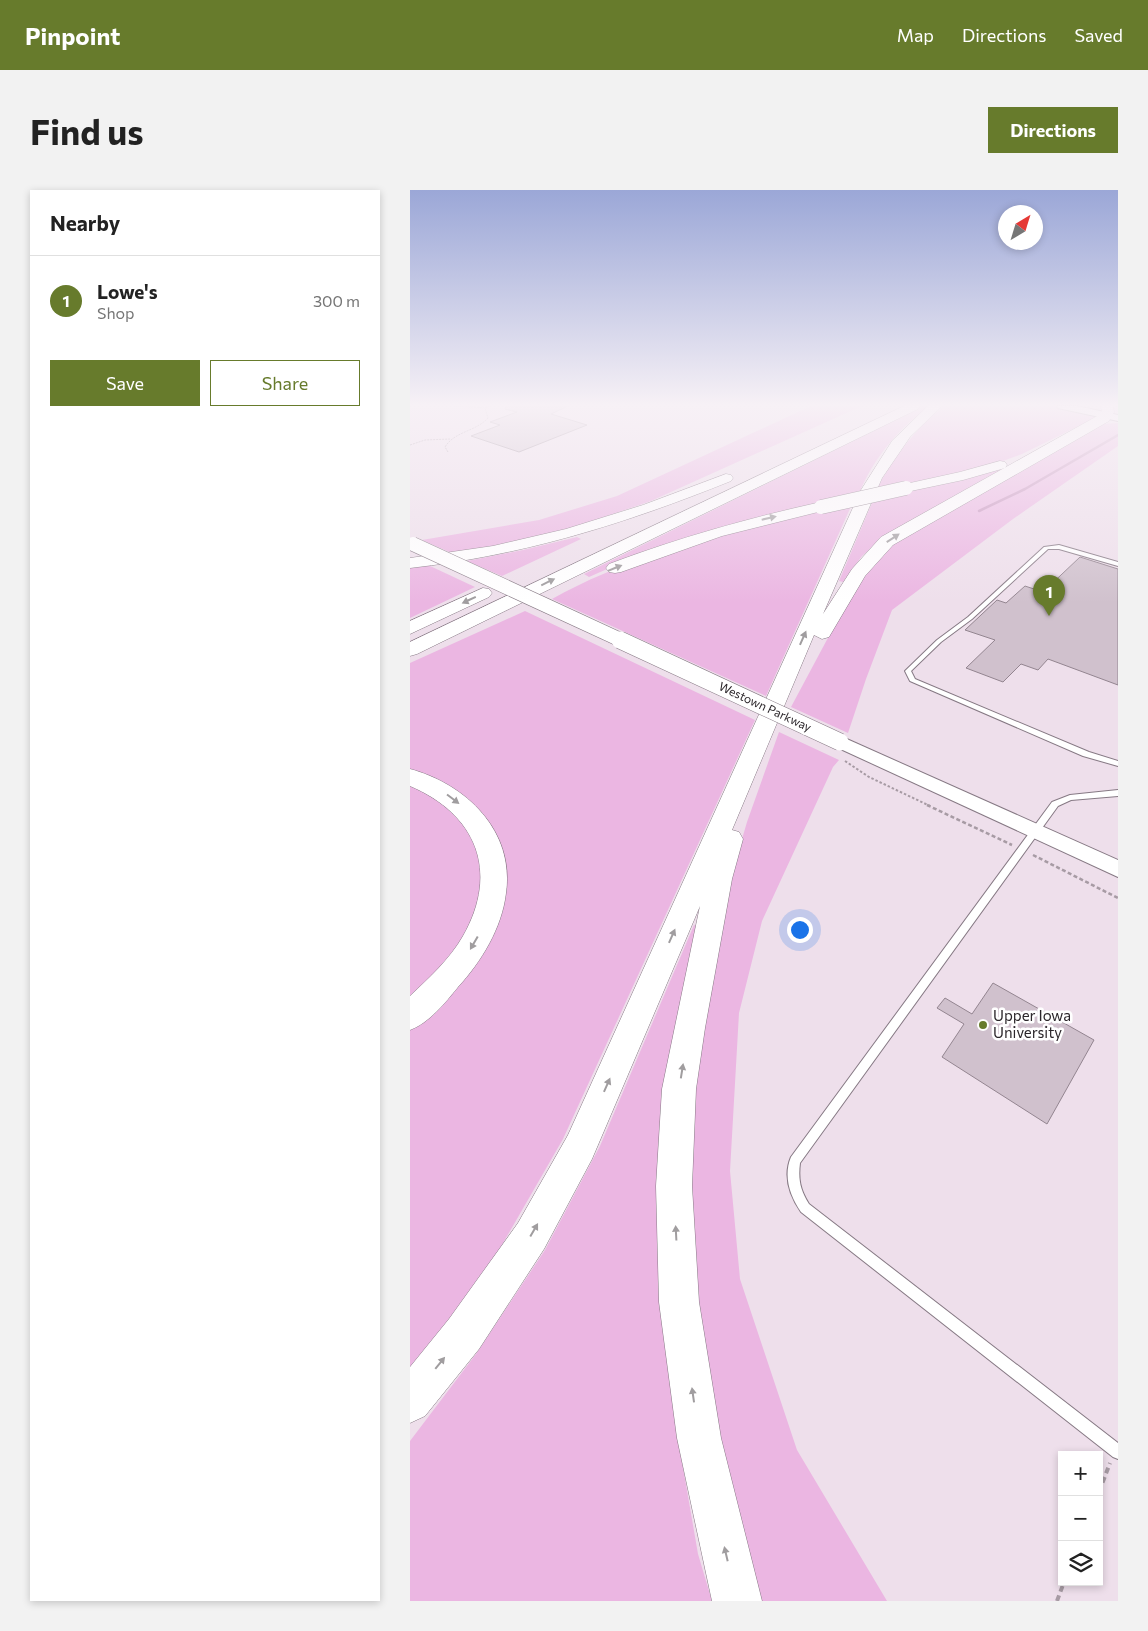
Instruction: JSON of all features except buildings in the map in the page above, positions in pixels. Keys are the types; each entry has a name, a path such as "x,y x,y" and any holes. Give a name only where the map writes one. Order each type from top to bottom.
{"highway":[{"path":"410,650 778,472"},
{"path":"410,1401 464,1334 531,1236 580,1147 762,730 878,472"},
{"path":"410,658 594,577 656,552 736,526 975,472"},
{"path":"762,730 810,654 858,571 870,556 886,541 1008,472"},
{"path":"410,563 491,553 543,542 639,512 735,474 585,546"},
{"path":"410,628 523,574"},
{"path":"737,1601 699,1438 679,1302 674,1186 679,1089 689,1028 719,879 749,785 747,765"},
{"path":"410,777 448,795 474,818 491,848 495,878 490,912 474,945 445,982 410,1016"}],"street":[{"name":"Westown Parkway","path":"411,544 841,750 1036,831 1118,870"}],"lane":[{"path":"1118,564 1060,547 1046,548 970,618 939,640 908,671 912,680 1086,754 1118,764"},
{"path":"1117,1451 805,1208 796,1196 792,1181 795,1161 1055,804 1063,798 1073,796 1109,796 1118,793"}],"path":[{"path":"841,750 869,777 1118,898"},
{"path":"1103,1483 1117,1451"},
{"path":"1057,1601 1063,1586"}],"shaded area":[{"path":"669,472 716,472 651,501 560,532 454,554 422,540 539,520 617,496"},
{"path":"791,472 870,472 858,496 623,562 589,577 584,574"},
{"path":"887,472 963,472 875,492"},
{"path":"990,472 1002,472 877,543 862,556 843,582 839,581 874,498"},
{"path":"1018,472 1081,472 1013,519 892,610 848,733 791,707 861,576 898,539"},
{"path":"853,502 766,696 552,599 587,581 661,552 737,530"},
{"path":"577,537 581,539 502,576 467,561 523,550"},
{"path":"428,565 475,587 410,618 410,567"},
{"path":"525,611 755,720 563,1139 499,1250 456,1310 410,1369 410,1025 448,990 500,845 410,770 410,663"},
{"path":"779,732 839,760 833,767 762,921 739,1013 730,1171 740,1279 797,1450 887,1601 756,1601 713,1435 688,1219 698,1046 723,904 747,822"},
{"path":"410,784 448,806 475,836 484,870 478,910 458,949 410,1001"},
{"path":"694,925 698,927 678,1015 679,1444 698,1554 712,1601 410,1601 410,1441 476,1354 545,1250 600,1146"}],"waterway":[{"path":"979,511 1025,489 1055,472"}],"place":[{"name":"Lowe's","path":"1049,616"},
{"name":"Upper Iowa University","path":"983,1025"}]}
